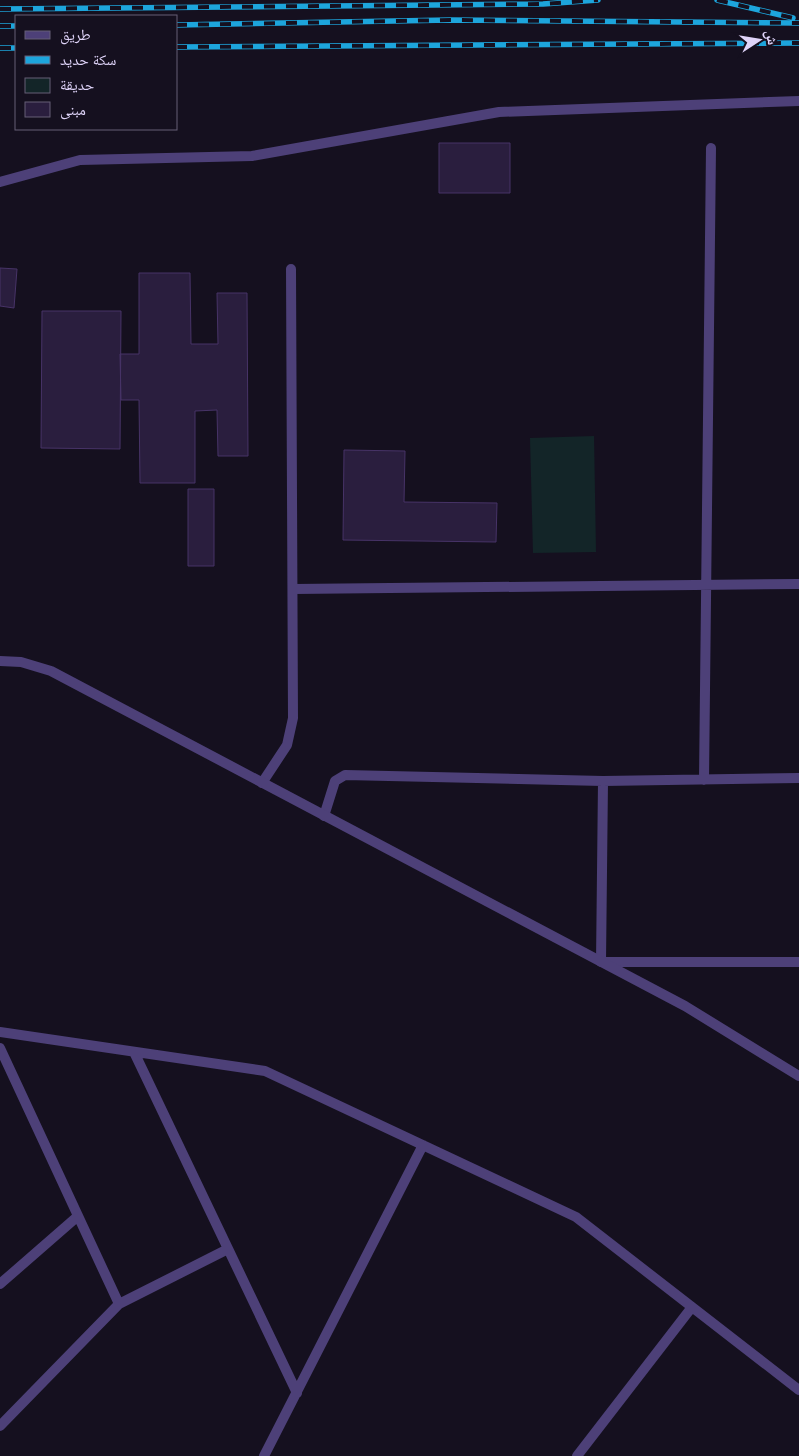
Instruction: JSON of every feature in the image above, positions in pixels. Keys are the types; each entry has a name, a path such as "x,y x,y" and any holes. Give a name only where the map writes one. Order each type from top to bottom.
{"street":[{"path":"0,182 80,160 252,156 499,112 799,101"},
{"path":"704,780 712,148"},
{"path":"262,783 287,745 293,718 294,589 291,269"},
{"path":"294,589 799,584"},
{"path":"0,661 22,662 51,671 718,1024 799,1076"},
{"path":"324,816 335,781 344,776 603,781 799,778"},
{"path":"601,962 603,781"},
{"path":"601,962 799,962"},
{"path":"0,1032 265,1071 576,1217 799,1390"},
{"path":"0,1048 120,1304"},
{"path":"134,1052 297,1393"},
{"path":"264,1456 423,1145"},
{"path":"0,1284 78,1216"},
{"path":"0,1426 120,1304 228,1249"},
{"path":"577,1456 692,1308"}],"green space":[{"path":"594,436 596,552 533,553 530,438"}],"building":[{"path":"439,143 510,143 510,193 439,193"},
{"path":"0,268 17,269 14,308 0,306"},
{"path":"139,273 190,273 191,344 218,344 217,293 247,293 248,456 218,456 217,410 195,411 195,483 140,483 139,400 121,400 120,354 139,354"},
{"path":"42,311 121,311 120,449 41,448"},
{"path":"344,450 405,451 404,502 497,503 496,542 343,540"},
{"path":"188,489 214,489 214,566 188,566"}],"railway":[{"path":"0,9 543,4 598,0"},
{"path":"717,0 793,18"},
{"path":"178,25 450,20 799,23"},
{"path":"0,26 15,26"},
{"path":"178,47 799,43"},
{"path":"0,48 15,48"}]}
